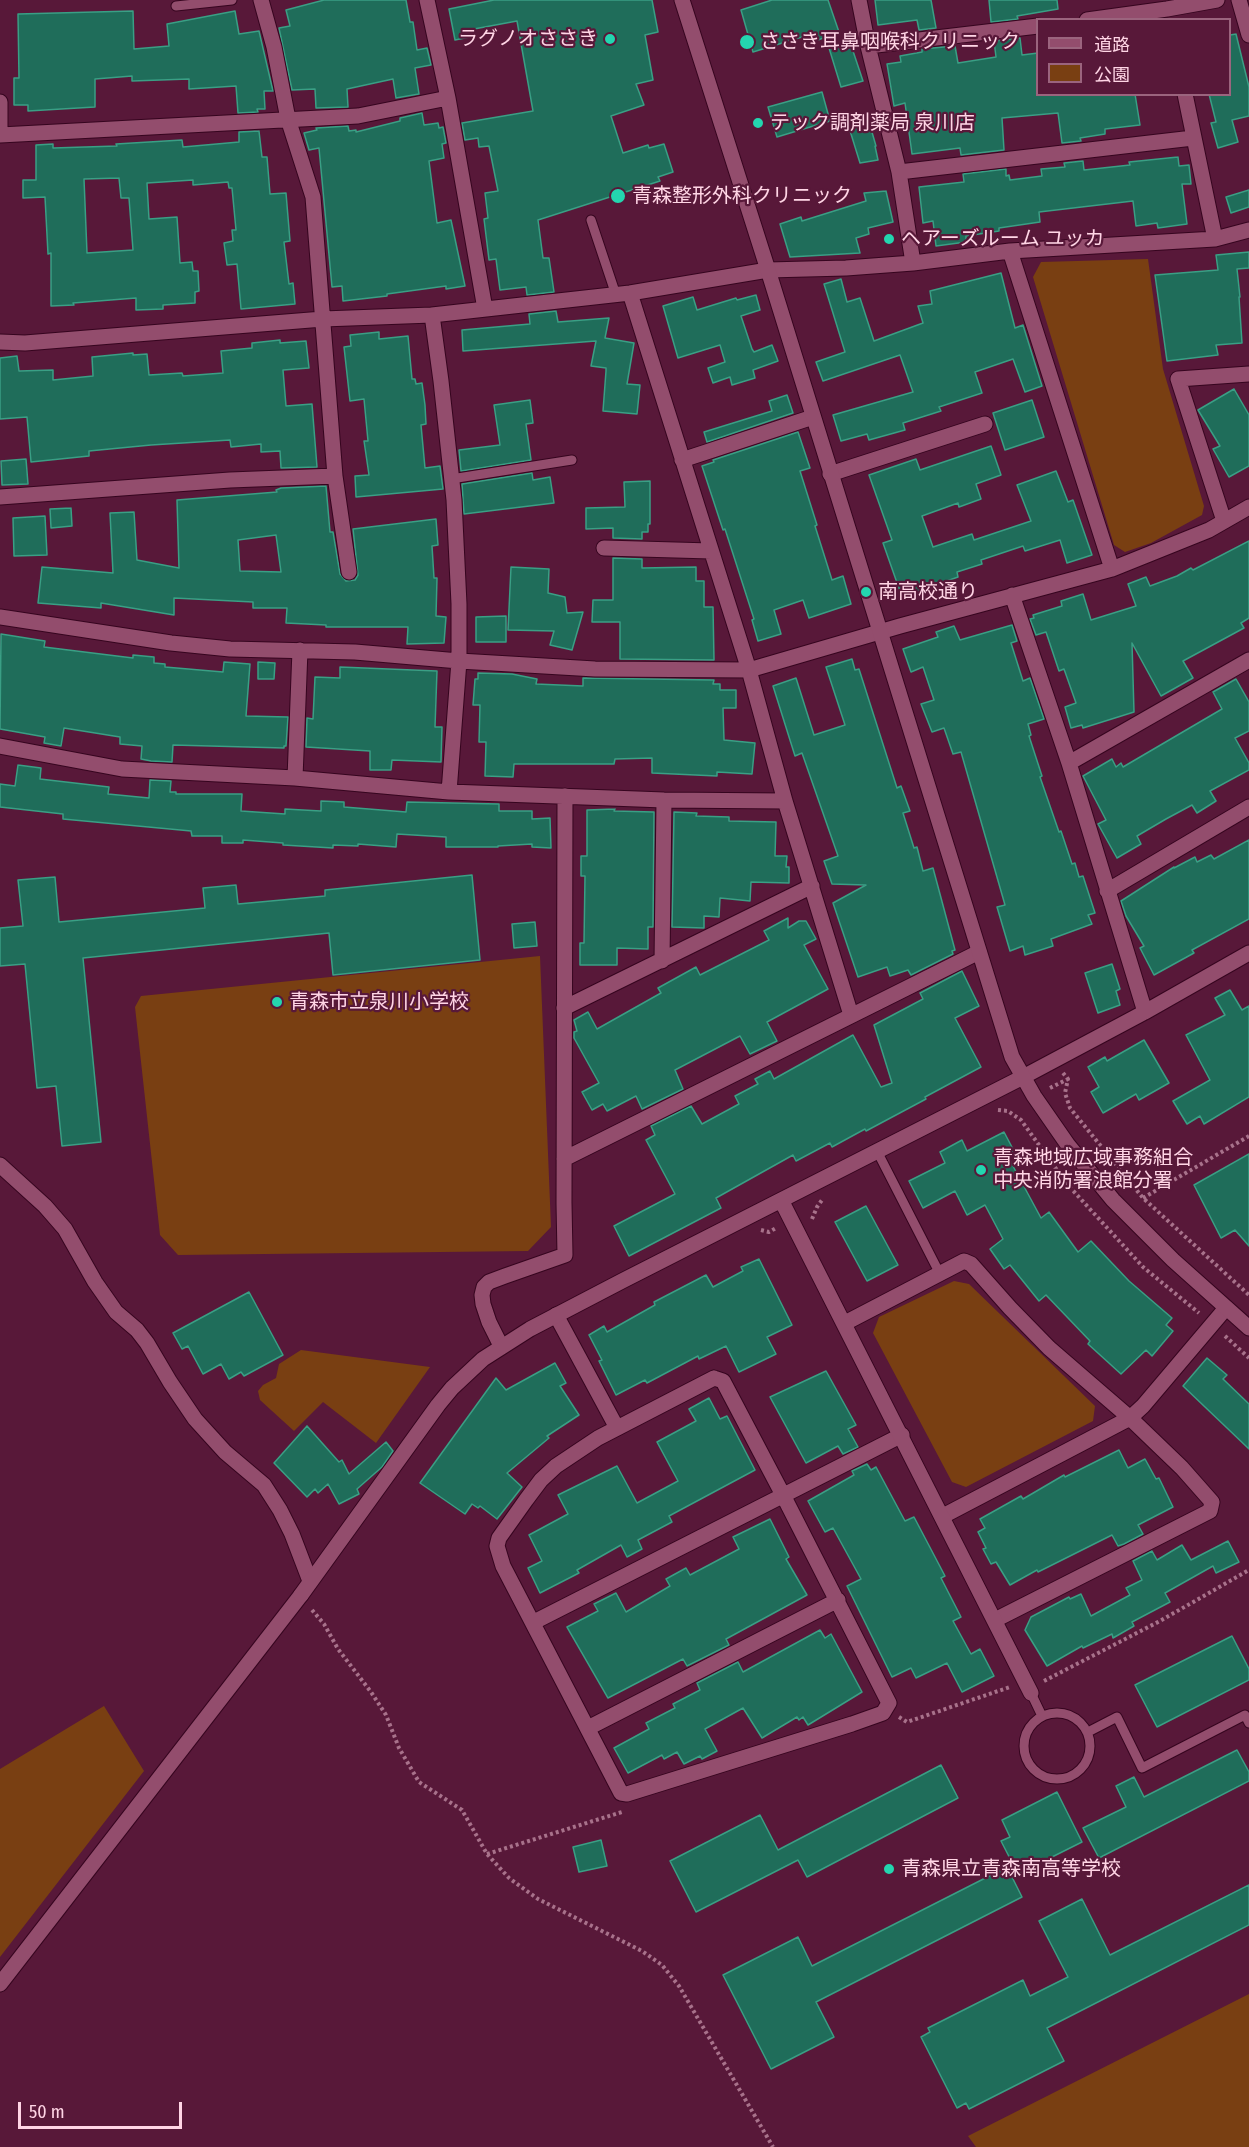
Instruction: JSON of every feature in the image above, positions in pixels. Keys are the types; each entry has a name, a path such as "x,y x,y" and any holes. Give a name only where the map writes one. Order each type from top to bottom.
{"street":[{"path":"261,0 274,47 288,119 313,197 335,476 349,572"},
{"path":"427,0 448,98 485,309"},
{"path":"682,0 1007,1043 1023,1077 1068,1145 1113,1200 1143,1232 1249,1328"},
{"path":"859,0 899,172 913,263"},
{"path":"1114,18 1168,14 1217,0"},
{"path":"1239,0 1249,35"},
{"path":"868,46 1036,26"},
{"path":"1185,96 1215,239"},
{"path":"0,102 0,135 358,116 448,98"},
{"path":"899,172 1194,138"},
{"path":"0,342 25,343 323,320 432,315 623,294 768,270 846,268 913,263 1010,251 1215,239 1249,230"},
{"path":"1010,251 1112,569"},
{"path":"623,294 682,460 749,670 785,801 851,1015"},
{"path":"432,315 451,479 458,592 459,661 449,792"},
{"path":"1224,521 1178,379 1249,374"},
{"path":"682,460 813,417"},
{"path":"830,474 985,423"},
{"path":"0,497 230,480 335,476"},
{"path":"0,617 230,649 355,652 595,669 749,670 880,631 1112,569 1209,530 1249,507"},
{"path":"604,549 711,551"},
{"path":"1012,596 1069,763 1145,1012"},
{"path":"295,778 300,650"},
{"path":"1069,763 1249,660"},
{"path":"0,746 122,769 295,778 449,792 664,800 785,801"},
{"path":"501,1346 483,1304 484,1287 489,1282 505,1275 565,1255 566,796"},
{"path":"662,961 664,800"},
{"path":"1107,891 1249,807"},
{"path":"564,1008 812,886"},
{"path":"564,1160 979,952"},
{"path":"0,1984 301,1595 438,1405 467,1373 501,1346 556,1315 1023,1077 1249,953"},
{"path":"0,1165 45,1206 65,1229 94,1282 116,1312 147,1342 195,1419 225,1452 264,1485 288,1526 310,1581"},
{"path":"781,1200 1030,1690"},
{"path":"845,1323 964,1261 971,1264 1048,1348 1130,1418 1182,1468 1212,1502 1210,1511 996,1620"},
{"path":"943,1516 1130,1418 1143,1406 1226,1308"},
{"path":"556,1315 616,1428"},
{"path":"714,1378 723,1381 783,1495 889,1703 883,1713 852,1724 627,1794 621,1793 497,1551 499,1538 541,1480 556,1466 616,1428 714,1378"},
{"path":"534,1622 902,1436"},
{"path":"588,1728 838,1600"}],"lane":[{"path":"176,6 232,0"},
{"path":"591,220 623,294"},
{"path":"451,479 572,459"},
{"path":"877,1151 940,1274"},
{"path":"1030,1690 1042,1716"},
{"path":"1063,1713 1073,1717 1088,1732 1090,1753 1079,1772 1059,1780 1038,1773 1030,1765 1025,1755 1024,1744 1027,1733 1042,1716 1063,1713"},
{"path":"1088,1732 1117,1717 1142,1768 1245,1715 1249,1723"}],"path":[{"path":"1053,1061 1068,1079 1065,1093 1070,1108 1143,1198 1249,1295"},
{"path":"1143,1198 1249,1136"},
{"path":"886,1708 907,1722 1011,1686 1030,1690 1160,1621 1249,1570"},
{"path":"301,1595 324,1624 338,1649 386,1715 399,1748 418,1782 462,1810 487,1854 508,1878 538,1899 642,1951 662,1965 679,1986 773,2147"}],"green space":[{"path":"1148,259 1163,369 1204,506 1202,515 1151,543 1125,552 1114,545 1033,277 1041,262"},
{"path":"540,956 551,1227 528,1251 178,1255 160,1235 135,1007 141,996"},
{"path":"954,1281 969,1284 1095,1406 1093,1421 966,1487 952,1482 873,1333 879,1317"},
{"path":"301,1350 430,1367 376,1443 323,1402 294,1431 260,1400 258,1391 263,1385 276,1378 279,1364"},
{"path":"104,1706 144,1771 0,1957 0,1769"},
{"path":"1249,1994 1249,2147 976,2147 968,2136"}],"building":[{"path":"324,0 406,0 410,22 413,22 417,50 427,48 431,65 415,68 419,94 396,98 393,79 347,89 348,107 316,108 315,89 292,90 279,28 290,26 286,10"},
{"path":"494,0 652,0 658,32 645,35 653,80 636,84 644,105 611,116 623,153 648,145 649,148 664,144 673,172 658,177 660,181 538,220 543,258 549,258 554,292 527,295 526,287 500,290 496,259 489,260 484,219 488,218 485,193 498,191 489,146 479,147 478,138 465,140 462,123 533,111 517,21 474,29 475,36 455,40 449,9"},
{"path":"772,0 828,0 839,32 818,40 815,33 753,52 741,10"},
{"path":"875,0 931,0 936,28 919,30 917,20 878,25"},
{"path":"989,0 1057,0 1058,9 1017,16 1018,19 991,22"},
{"path":"133,11 134,49 169,46 167,24 235,11 239,34 259,31 273,91 264,91 265,109 257,109 258,112 238,113 236,86 189,89 189,79 132,81 132,76 95,79 95,107 28,111 28,105 14,105 14,78 19,78 18,14"},
{"path":"1236,34 1249,87 1249,116 1232,120 1238,142 1218,148 1211,123 1216,122 1210,96 1231,96 1231,35"},
{"path":"1020,38 1022,55 1036,53 1036,96 1135,96 1140,125 1105,129 1105,134 1080,138 1081,141 1062,143 1058,113 1002,118 1004,150 961,155 960,148 912,154 905,103 894,106 887,64 901,62 900,56 922,52 922,49 955,46 958,63 996,57 994,41"},
{"path":"850,42 863,81 841,87 829,48"},
{"path":"822,92 830,121 777,137 768,107"},
{"path":"422,113 424,125 438,123 439,128 443,127 446,143 442,144 444,158 429,161 437,223 451,220 465,286 446,289 446,286 343,301 342,286 332,287 319,148 309,150 304,133 317,130 316,128 348,126 349,131 356,130 356,132"},
{"path":"867,115 878,160 860,163 847,121"},
{"path":"259,131 262,157 267,157 270,194 286,193 290,241 284,242 289,284 293,283 295,304 241,309 237,264 227,265 224,243 233,241 232,230 236,230 232,188 229,188 228,182 193,185 193,180 147,183 149,219 177,217 180,263 192,262 193,271 198,271 199,291 195,292 195,303 163,305 163,309 136,310 136,298 51,306 51,253 48,254 45,197 23,198 23,180 36,180 36,145 53,144 53,148 117,146 116,144 182,140 183,147 239,142 239,132","holes":["119,178 121,198 129,198 133,250 87,253 84,179"]},
{"path":"1178,157 1179,166 1189,165 1191,184 1182,184 1187,224 1158,228 1157,223 1136,226 1133,201 1039,212 1040,222 999,228 999,231 966,236 966,242 936,246 933,221 923,223 919,187 964,182 963,174 1006,169 1006,176 1009,175 1010,180 1042,176 1041,169 1065,167 1064,163 1083,161 1084,170"},
{"path":"1249,190 1249,207 1231,213 1226,197"},
{"path":"886,191 893,222 868,228 869,234 856,238 860,253 790,257 780,224 801,217 802,221 866,201 864,193"},
{"path":"1249,252 1249,268 1237,269 1242,343 1216,345 1218,355 1167,361 1155,275 1218,270 1216,255"},
{"path":"1001,273 1015,328 1023,325 1042,386 1025,392 1013,359 975,372 982,393 939,407 941,411 903,423 905,430 869,440 867,434 841,441 833,415 913,392 900,355 823,381 816,362 845,352 824,284 841,279 847,302 860,298 874,341 923,323 918,306 932,304 930,291"},
{"path":"756,295 760,310 741,316 752,349 754,352 772,345 778,361 753,370 755,378 732,385 730,377 713,383 708,368 725,362 720,345 678,358 663,306 693,297 697,310 736,298 737,300"},
{"path":"556,311 558,322 609,318 605,338 634,343 627,384 640,385 637,414 603,411 606,368 591,366 596,341 463,351 462,330 530,324 529,314"},
{"path":"379,332 379,339 408,336 412,379 415,379 416,384 422,383 425,405 426,424 421,425 425,468 440,466 443,489 356,497 355,476 369,475 364,441 368,441 364,399 350,401 344,347 351,346 350,335"},
{"path":"280,340 280,343 306,341 309,368 283,370 286,406 312,404 317,467 281,468 280,451 261,452 261,444 231,447 230,440 89,451 89,456 31,462 27,417 0,419 0,358 17,356 19,371 53,370 53,380 93,376 92,357 147,354 149,375 182,373 183,376 223,373 221,351 252,348 252,343"},
{"path":"1234,389 1249,415 1249,466 1229,477 1213,449 1220,446 1198,410"},
{"path":"787,395 793,413 707,442 704,432 772,411 769,401"},
{"path":"530,400 533,423 526,424 531,460 461,471 459,450 500,445 494,405"},
{"path":"1032,400 1044,437 1005,450 993,413"},
{"path":"798,432 810,468 800,471 817,525 815,526 832,580 843,576 851,604 809,618 803,600 774,610 781,634 758,641 752,620 754,619 702,466 714,462 713,460"},
{"path":"991,446 1001,475 976,484 981,499 959,507 958,503 922,516 933,547 972,534 974,540 1031,521 1017,485 1056,471 1068,502 1073,500 1092,555 1067,563 1060,540 1025,551 1023,546 981,560 982,564 957,572 958,577 902,597 883,543 892,540 869,475 916,459 920,470"},
{"path":"26,459 28,484 2,485 1,461"},
{"path":"532,473 533,480 550,477 554,503 464,514 462,484"},
{"path":"650,481 650,524 648,524 648,532 642,532 642,539 613,538 613,528 586,529 586,508 625,507 624,482"},
{"path":"326,486 330,532 333,532 340,574 346,581 355,580 358,575 353,529 436,519 438,545 432,546 434,578 437,578 436,616 446,617 444,643 407,644 408,627 326,627 326,625 286,623 287,608 253,608 253,602 174,598 174,615 101,603 101,608 38,603 42,567 113,573 110,513 134,512 137,560 179,568 177,500 277,492 276,490","holes":["276,535 281,572 240,571 238,540"]},
{"path":"71,508 72,526 51,528 50,509"},
{"path":"45,516 47,555 14,556 13,518"},
{"path":"1249,541 1249,618 1241,623 1244,628 1183,661 1193,678 1161,696 1132,643 1134,712 1083,728 1082,725 1071,728 1065,707 1076,703 1064,669 1059,671 1046,632 1036,635 1030,619 1034,618 1033,615 1062,606 1061,601 1083,594 1091,620 1136,606 1128,584 1146,577 1150,586 1191,568 1193,570"},
{"path":"613,558 642,559 642,568 696,567 696,581 704,581 704,607 713,607 714,660 620,659 620,622 592,622 593,600 613,600"},
{"path":"511,567 549,569 548,593 565,597 567,613 583,612 572,650 550,645 554,631 508,630"},
{"path":"506,616 506,642 476,642 476,617"},
{"path":"1012,625 1017,641 1011,643 1023,681 1030,678 1044,719 1028,724 1031,735 1029,736 1042,776 1040,777 1059,832 1061,831 1079,877 1083,876 1095,913 1088,915 1092,924 1051,939 1053,946 1025,955 1023,946 1010,951 997,907 1005,905 961,752 953,754 944,728 932,732 921,704 934,700 923,667 911,672 903,649 938,637 936,632 954,626 960,640"},
{"path":"1,634 45,641 44,647 133,658 133,655 154,657 154,663 165,664 165,667 223,672 224,662 250,664 246,716 288,717 286,746 284,748 173,745 172,762 151,761 141,759 142,746 120,744 120,737 64,728 61,746 44,743 45,737 0,729"},
{"path":"852,659 855,670 859,669 897,788 901,786 910,811 903,813 914,848 917,847 923,871 933,868 955,950 952,951 953,954 911,975 908,970 890,976 887,967 858,977 833,903 866,885 832,884 824,861 838,856 802,753 795,756 773,686 796,678 814,735 845,725 826,667"},
{"path":"258,662 275,663 274,679 258,679"},
{"path":"340,667 437,671 435,727 442,727 441,762 392,760 391,770 370,770 370,751 306,747 307,718 313,719 315,677 340,678"},
{"path":"478,673 512,674 537,679 536,684 583,686 583,678 714,680 713,684 720,684 720,690 736,690 736,708 723,708 724,740 755,743 752,774 717,772 717,776 652,773 652,758 615,759 614,764 514,764 513,777 485,776 486,742 479,742 480,705 473,705 475,679 478,679"},
{"path":"1236,679 1249,702 1249,731 1235,738 1249,763 1249,770 1210,791 1216,801 1197,813 1192,805 1166,819 1137,836 1141,844 1117,858 1098,824 1106,820 1083,776 1112,759 1116,767 1121,763 1123,767 1222,709 1213,692"},
{"path":"18,765 41,768 40,779 109,787 108,794 149,798 150,780 171,781 170,792 176,792 176,794 242,794 241,811 285,814 285,809 321,811 321,801 344,802 344,807 406,812 407,802 499,804 499,811 532,811 532,819 550,818 551,848 532,847 532,844 498,847 446,847 446,837 397,834 396,847 358,844 358,846 333,845 333,848 243,840 243,843 222,843 222,836 192,836 191,831 63,819 63,814 0,807 0,784 15,786"},
{"path":"615,809 614,811 654,812 653,927 648,927 648,949 617,948 617,965 580,965 580,943 584,943 585,876 581,876 581,856 587,856 587,810"},
{"path":"674,812 697,813 696,816 729,817 729,821 776,822 775,856 787,856 786,867 789,867 789,883 751,882 750,901 720,898 719,917 704,916 704,928 672,927"},
{"path":"1249,840 1249,919 1192,950 1194,953 1154,975 1140,948 1144,946 1126,916 1121,901 1174,867 1195,857 1197,862 1211,855 1214,859"},
{"path":"472,875 480,960 333,975 329,933 83,958 101,1142 62,1146 56,1086 37,1088 25,964 0,966 0,928 23,926 18,880 55,877 59,922 205,908 203,888 236,885 238,904 325,896 325,890"},
{"path":"788,918 788,928 799,921 806,921 816,939 804,945 828,989 767,1022 777,1041 750,1054 740,1036 675,1070 683,1089 642,1109 636,1096 607,1111 603,1104 592,1110 582,1092 599,1083 574,1038 574,1032 577,1031 574,1020 588,1012 597,1029 661,993 658,988 696,967 700,975 769,940 764,931"},
{"path":"535,922 537,946 514,948 512,924"},
{"path":"1112,964 1120,989 1116,991 1120,1005 1098,1013 1085,973"},
{"path":"962,971 979,1006 955,1018 981,1067 925,1097 926,1099 832,1147 830,1143 796,1161 793,1155 716,1198 721,1208 629,1256 614,1226 675,1194 646,1140 655,1135 651,1126 691,1106 702,1124 739,1104 735,1096 758,1084 755,1079 770,1071 774,1079 853,1035 881,1087 892,1083 874,1025 923,999 920,993"},
{"path":"1230,990 1242,1010 1249,1006 1249,1097 1204,1124 1200,1116 1187,1124 1173,1101 1210,1080 1186,1035 1225,1015 1215,998"},
{"path":"1144,1040 1169,1083 1139,1100 1136,1094 1103,1113 1091,1092 1099,1087 1088,1067 1105,1057 1107,1061"},
{"path":"1004,1132 1014,1151 1007,1155 1041,1218 1049,1212 1078,1252 1091,1241 1129,1281 1172,1318 1166,1325 1173,1331 1152,1356 1146,1350 1121,1374 1088,1344 1090,1341 1046,1295 1039,1301 1010,1265 1004,1269 990,1249 1003,1239 985,1205 967,1215 955,1191 923,1208 909,1181 945,1163 940,1152 962,1140 967,1151"},
{"path":"1249,1154 1249,1246 1235,1230 1221,1238 1194,1185"},
{"path":"866,1206 898,1265 867,1281 835,1222"},
{"path":"759,1259 792,1325 767,1337 776,1354 739,1372 726,1346 699,1359 698,1356 647,1383 645,1380 616,1395 589,1335 604,1326 607,1332 655,1305 654,1302 706,1275 713,1287 743,1271 741,1267"},
{"path":"249,1292 283,1355 244,1376 241,1372 229,1379 221,1364 203,1374 188,1346 182,1349 173,1333"},
{"path":"1207,1358 1227,1375 1223,1379 1249,1404 1249,1449 1183,1386"},
{"path":"555,1363 566,1383 560,1386 579,1415 547,1436 549,1438 507,1473 522,1487 497,1519 480,1506 478,1508 472,1504 465,1514 420,1483 496,1378 506,1390"},
{"path":"826,1371 856,1425 848,1429 858,1447 843,1454 838,1446 806,1463 770,1397"},
{"path":"709,1398 720,1419 727,1416 755,1470 669,1516 672,1522 638,1540 642,1549 627,1557 621,1545 577,1570 579,1573 540,1593 528,1568 542,1561 529,1535 568,1514 558,1495 617,1466 637,1503 678,1481 657,1442 696,1421 689,1409"},
{"path":"307,1426 339,1462 342,1460 349,1474 386,1442 393,1451 382,1467 357,1489 359,1494 339,1504 328,1484 318,1493 315,1489 307,1497 274,1463"},
{"path":"1119,1450 1128,1468 1145,1459 1156,1479 1159,1478 1173,1507 1138,1525 1143,1534 1124,1544 1118,1546 1112,1535 1010,1585 996,1562 991,1564 983,1549 986,1548 978,1532 985,1528 980,1519 1021,1496 1023,1499 1064,1475 1065,1477"},
{"path":"867,1464 871,1470 876,1467 905,1521 914,1517 945,1576 941,1578 961,1617 953,1621 971,1654 980,1649 994,1676 962,1692 947,1663 916,1678 911,1668 892,1677 847,1586 861,1579 833,1528 825,1532 808,1501 854,1475 852,1471"},
{"path":"770,1519 789,1557 786,1559 807,1595 726,1639 729,1645 687,1666 683,1659 608,1698 567,1627 598,1611 594,1604 616,1593 626,1612 670,1586 666,1579 686,1568 690,1575 739,1549 733,1537"},
{"path":"1228,1541 1239,1562 1216,1573 1213,1566 1165,1593 1170,1602 1132,1622 1134,1626 1113,1638 1112,1634 1083,1648 1082,1646 1047,1666 1025,1630 1031,1617 1069,1597 1070,1599 1081,1594 1091,1616 1130,1595 1126,1588 1142,1580 1133,1561 1152,1551 1157,1560 1182,1545 1191,1560"},
{"path":"820,1630 825,1638 831,1634 862,1692 808,1725 803,1717 799,1720 797,1717 762,1738 743,1708 705,1729 717,1751 702,1759 700,1756 684,1764 677,1752 664,1759 662,1755 628,1773 614,1748 649,1729 646,1723 675,1708 673,1704 700,1690 697,1683 738,1662 743,1672"},
{"path":"1232,1636 1249,1669 1249,1680 1157,1727 1135,1685"},
{"path":"1237,1750 1249,1772 1249,1781 1099,1858 1083,1828 1126,1807 1116,1786 1134,1777 1144,1797"},
{"path":"941,1765 958,1798 807,1877 798,1860 696,1912 670,1861 760,1815 778,1850"},
{"path":"1057,1792 1082,1842 1018,1874 1001,1841 1010,1837 1002,1820"},
{"path":"601,1840 607,1866 579,1872 573,1847"},
{"path":"1007,1867 1022,1897 816,2002 834,2037 771,2069 723,1975 798,1937 812,1966"},
{"path":"1249,1885 1249,1925 1047,2028 1064,2061 969,2109 966,2103 957,2108 921,2037 930,2032 928,2028 1023,1980 1030,1996 1068,1977 1039,1921 1082,1899 1110,1955"}],"place":[{"name":"ラグノオささき","path":"610,39"},
{"name":"ささき耳鼻咽喉科クリニック","path":"747,42"},
{"name":"テック調剤薬局 泉川店","path":"758,123"},
{"name":"青森整形外科クリニック","path":"618,196"},
{"name":"ヘアーズルーム ユッカ","path":"889,239"},
{"name":"南高校通り","path":"866,592"},
{"name":"青森市立泉川小学校","path":"277,1002"},
{"name":"青森地域広域事務組合 中央消防署浪館分署","path":"981,1170"},
{"name":"青森県立青森南高等学校","path":"889,1869"}]}
